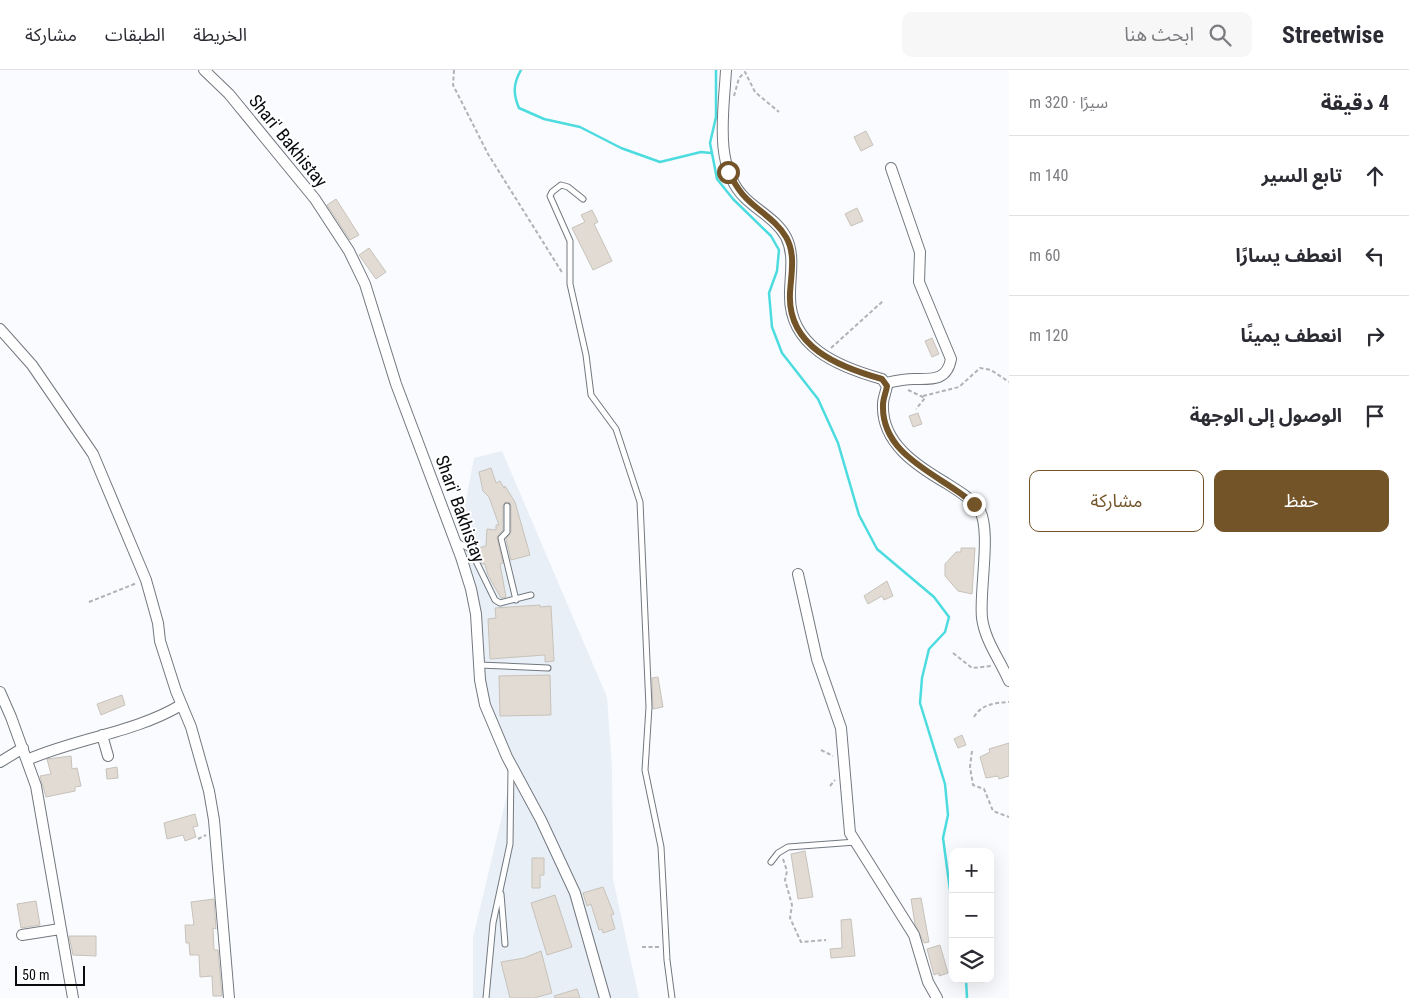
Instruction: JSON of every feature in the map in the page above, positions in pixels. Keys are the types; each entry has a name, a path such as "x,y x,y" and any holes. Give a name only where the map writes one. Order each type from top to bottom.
{"street":[{"name":"Shari' Bakhistay","path":"204,70 229,94 315,199 356,264 374,307 396,384 465,569 476,614 479,666 486,706 511,766 541,820 575,893 605,998"},
{"path":"726,70 724,148 728,172 744,197 767,216 786,238 791,251 792,280 790,294 795,321 808,343 826,358 882,379 886,383"},
{"path":"886,383 912,379 935,380 944,376 949,368 951,359 919,282 920,252 891,168"},
{"path":"0,329 32,365 94,454 146,580 158,623 160,642 198,750 214,820 229,998"},
{"path":"886,383 882,404 884,421 900,449 929,473 962,494 981,514 985,532 981,582 984,632 1009,681"},
{"path":"798,574 816,659 841,728 850,833 914,935 928,982 937,998"},
{"path":"0,692 36,786 73,998"},
{"path":"27,760 57,747 161,717 181,705"},
{"path":"102,735 108,756"},
{"path":"0,762 23,748"},
{"path":"22,935 60,929"}],"lane":[{"path":"583,199 564,186 556,187 550,196 570,241 570,284 586,355 591,396 595,404 616,429 640,502 649,707 645,770 661,847 666,949 672,998"},
{"path":"507,506 508,532 502,538 516,600"},
{"path":"454,540 470,549 495,600 500,603 531,595"},
{"path":"479,666 548,668"},
{"path":"486,998 493,923 510,844 509,792 511,766"},
{"path":"771,862 778,853 788,847 857,842"},
{"path":"500,886 505,944"}],"path":[{"path":"454,70 453,85 488,154 570,284"},
{"path":"733,99 739,78 745,72 755,92 779,112"},
{"path":"826,358 827,351 883,301"},
{"path":"905,388 923,396 959,387 980,368 991,370 1009,382"},
{"path":"916,409 925,398 923,396"},
{"path":"89,602 146,580"},
{"path":"953,653 972,668 987,668 1000,662"},
{"path":"974,717 978,710 989,704 1009,702"},
{"path":"972,751 970,767 973,785 984,789 993,811 1009,817"},
{"path":"778,853 786,862 785,880 792,905 790,918 801,942 826,940"},
{"path":"642,947 666,949"}],"shaded area":[{"path":"502,451 607,697 612,767 613,879 639,998 473,998 473,938 514,765 487,700 479,629 461,527 474,458"}],"building":[{"path":"866,131 873,145 861,151 854,137"},
{"path":"336,199 359,235 350,240 327,205"},
{"path":"857,208 863,221 851,226 845,214"},
{"path":"592,210 598,222 594,224 612,261 593,270 572,228 585,222 581,215"},
{"path":"369,248 386,272 376,279 359,255"},
{"path":"932,338 939,354 932,357 925,341"},
{"path":"918,413 922,424 913,427 909,416"},
{"path":"491,468 496,483 500,481 504,488 505,486 515,502 530,555 511,560 506,539 511,532 511,506 510,503 505,502 503,506 503,530 497,537 503,563 500,564 506,597 501,598 488,575 485,564 482,564 480,560 478,548 486,546 487,529 496,530 496,525 499,525 489,497 483,491 479,472"},
{"path":"961,548 975,548 972,594 958,591 945,576 945,564 956,552 961,552"},
{"path":"887,581 893,596 884,600 882,596 868,604 864,596"},
{"path":"540,605 540,607 551,606 554,661 545,662 545,655 490,659 488,619 496,618 495,608"},
{"path":"550,675 551,715 500,716 499,676"},
{"path":"658,677 663,707 653,709 652,678"},
{"path":"122,695 125,705 101,715 97,704"},
{"path":"962,735 966,745 958,748 954,739"},
{"path":"1009,743 1009,776 999,779 998,776 986,778 980,757 990,752 989,749"},
{"path":"71,756 72,769 77,768 81,786 75,787 75,791 46,797 40,776 51,774 47,759"},
{"path":"117,767 118,778 107,779 106,769"},
{"path":"195,814 198,826 193,827 196,837 185,841 183,835 167,839 164,823"},
{"path":"805,851 813,897 798,899 791,854"},
{"path":"532,858 544,858 544,875 540,875 540,888 532,888"},
{"path":"603,887 614,914 611,915 615,929 603,933 602,929 599,930 591,904 587,906 583,893"},
{"path":"555,895 572,947 547,955 531,903"},
{"path":"921,898 929,942 924,943 915,924 911,899"},
{"path":"214,899 216,929 213,928 214,950 218,950 222,996 213,996 212,976 200,977 199,955 190,955 189,943 186,943 185,925 194,925 191,902"},
{"path":"36,901 40,925 21,928 17,904"},
{"path":"851,919 855,956 831,958 830,949 842,948 841,920"},
{"path":"69,936 96,936 96,956 73,955"},
{"path":"940,945 948,973 939,976 939,973 934,975 927,949"},
{"path":"541,951 552,993 534,998 510,998 501,962 524,958"},
{"path":"577,989 580,998 555,998 554,996"}],"waterway":[{"path":"521,70 516,80 515,89 519,108 544,119 580,127 621,148 660,162 701,152 711,153"},
{"path":"716,70 716,117 710,143 717,179 733,199 771,236 779,250 777,271 769,293 772,327 782,353 818,399 838,443 859,515 877,549 934,597 949,617 945,632 929,649 922,678 920,703 945,784 948,815 943,838 950,893"},
{"path":"966,983 967,998"}],"route":[{"path":"728,172 744,197 767,216 786,238 791,251 792,280 790,294 792,308 795,321 808,343 826,358 882,379 887,386 882,404 884,421 888,432 900,449 929,473 974,504"}]}
